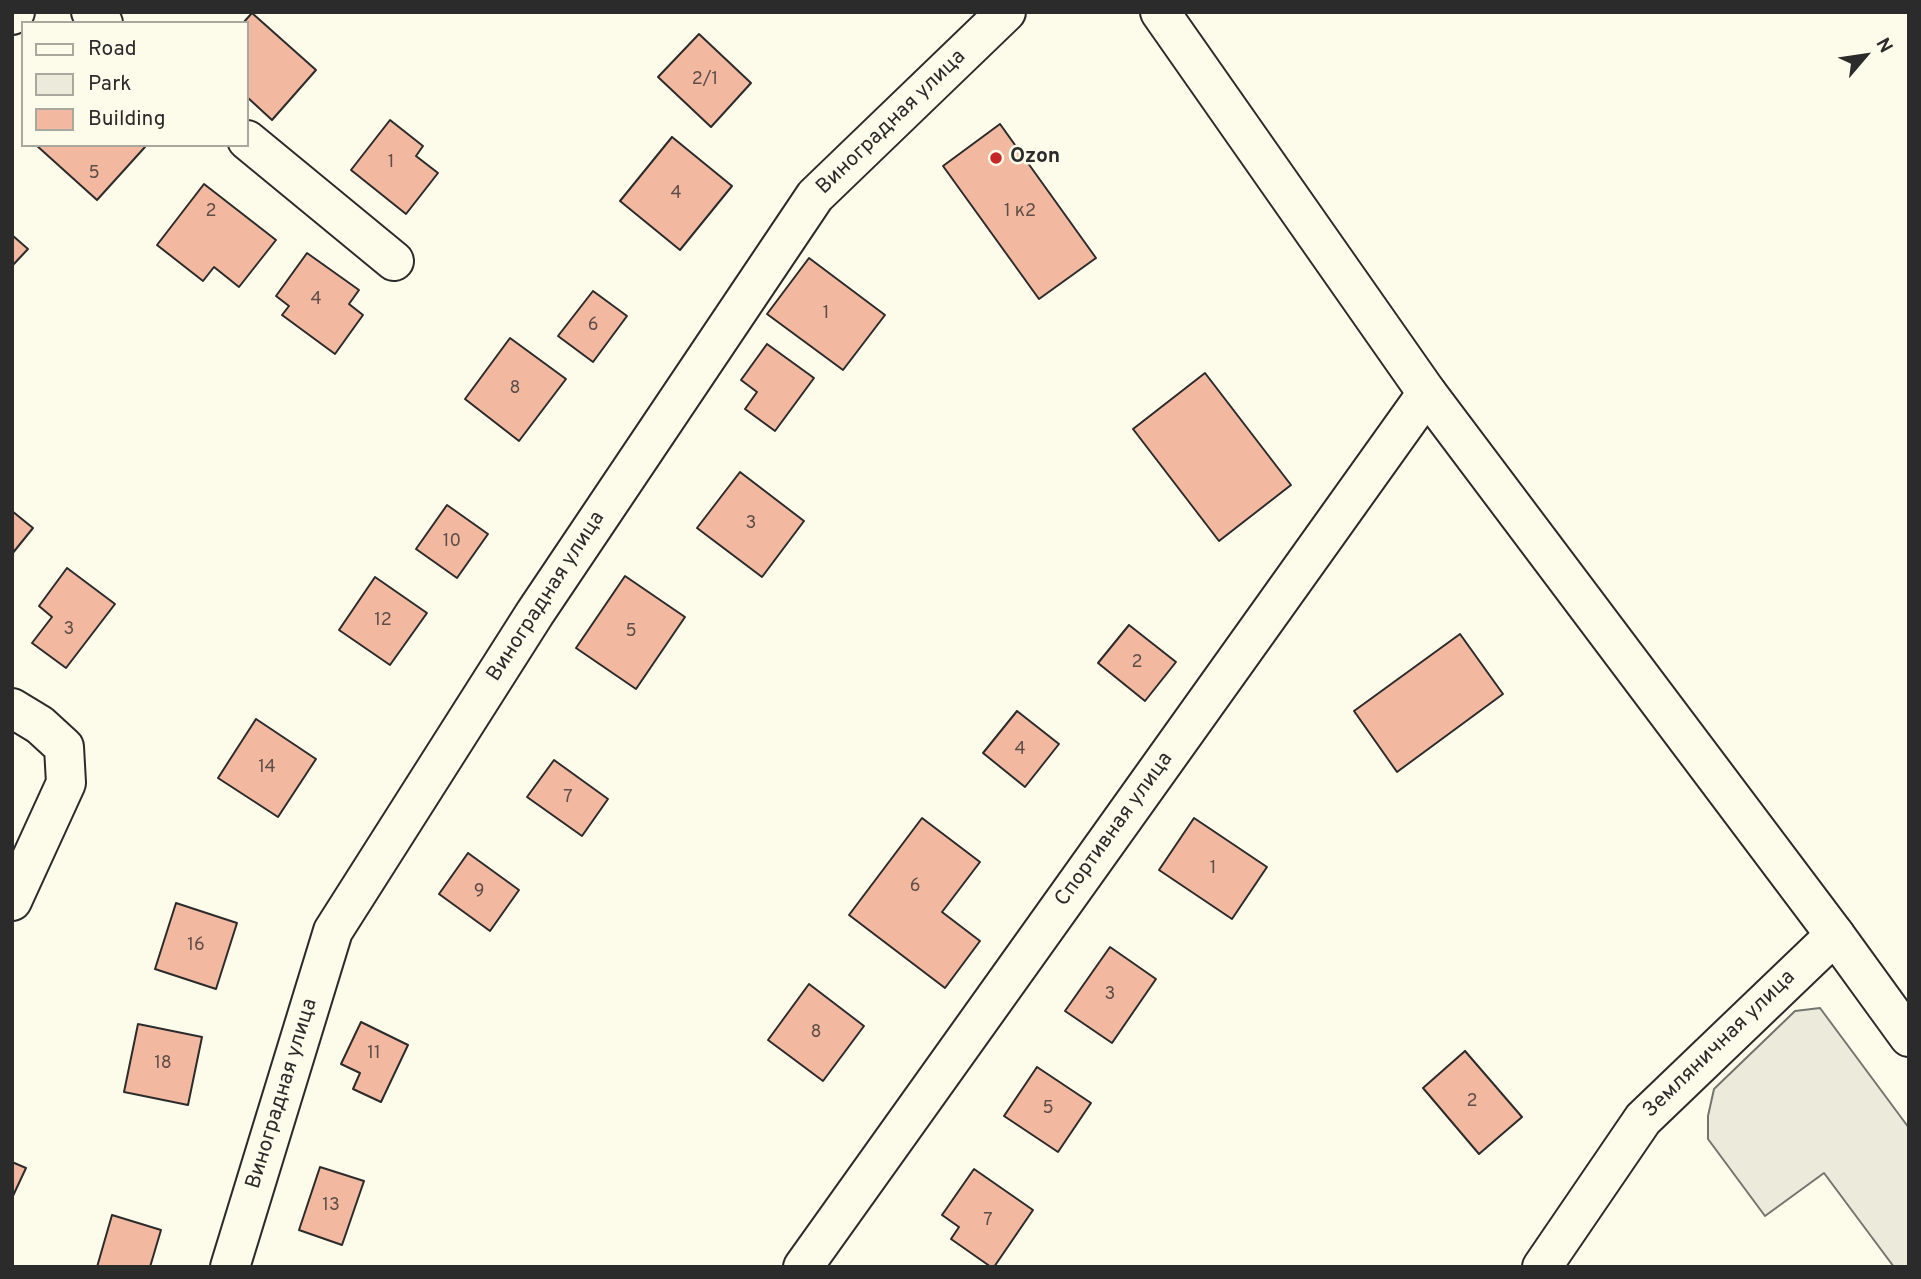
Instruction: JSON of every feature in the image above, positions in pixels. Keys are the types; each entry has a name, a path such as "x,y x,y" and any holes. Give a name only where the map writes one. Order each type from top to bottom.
{"street":[{"name":"Виноградная улица","path":"230,1267 332,931 535,613 815,196 1006,12"},
{"path":"1160,12 1427,393 1909,1037"},
{"path":"248,142 394,261"},
{"name":"Спортивная улица","path":"803,1267 1427,393"},
{"path":"12,708 40,725 64,747 66,783 12,901"},
{"name":"Земляничная улица","path":"1542,1267 1643,1119 1835,935"}],"green space":[{"path":"1820,1008 1909,1128 1909,1267 1894,1267 1824,1173 1765,1216 1708,1139 1708,1116 1714,1089 1795,1011"}],"building":[{"path":"252,13 316,70 272,120 248,98 248,21 245,21"},
{"path":"699,34 751,83 711,127 658,77"},
{"path":"390,120 423,146 416,156 438,173 406,214 351,170"},
{"path":"1000,124 1096,258 1039,299 943,166"},
{"path":"672,137 732,186 680,250 620,201"},
{"path":"38,147 145,147 97,200"},
{"path":"204,184 276,240 239,287 214,267 203,281 157,245"},
{"path":"12,235 28,249 12,266"},
{"path":"307,253 359,290 349,304 363,315 335,354 282,315 289,306 276,296"},
{"path":"809,258 885,315 843,370 767,314"},
{"path":"593,291 627,316 593,362 558,336"},
{"path":"510,338 566,379 519,441 465,399"},
{"path":"767,344 814,378 775,431 745,409 757,392 741,380"},
{"path":"1205,373 1291,485 1219,541 1133,429"},
{"path":"740,472 804,521 762,577 697,528"},
{"path":"447,505 488,534 457,578 416,549"},
{"path":"12,511 33,528 12,554"},
{"path":"67,568 115,604 66,668 32,643 52,617 39,606"},
{"path":"625,576 685,617 636,689 576,648"},
{"path":"375,577 427,613 390,665 339,630"},
{"path":"1129,625 1176,662 1145,701 1098,663"},
{"path":"1460,634 1503,694 1397,772 1354,711"},
{"path":"1017,711 1059,744 1025,787 983,753"},
{"path":"256,719 316,759 278,817 218,778"},
{"path":"554,760 608,799 582,836 527,797"},
{"path":"922,818 980,862 942,912 980,941 945,988 849,915"},
{"path":"1194,818 1267,867 1232,919 1159,870"},
{"path":"468,853 519,890 490,931 439,894"},
{"path":"176,903 237,923 216,989 155,969"},
{"path":"1110,947 1156,979 1112,1043 1065,1011"},
{"path":"809,984 864,1026 823,1081 768,1040"},
{"path":"361,1022 408,1045 381,1102 353,1089 360,1073 341,1064"},
{"path":"138,1024 202,1037 188,1105 124,1092"},
{"path":"1465,1051 1522,1117 1479,1154 1423,1088"},
{"path":"1037,1067 1091,1103 1058,1152 1004,1116"},
{"path":"12,1162 26,1168 12,1198"},
{"path":"320,1167 364,1181 342,1245 299,1230"},
{"path":"974,1169 1033,1210 994,1267 951,1239 959,1227 942,1215"},
{"path":"112,1215 161,1230 150,1267 97,1267"}],"place":[{"name":"Ozon","path":"996,158"}]}
